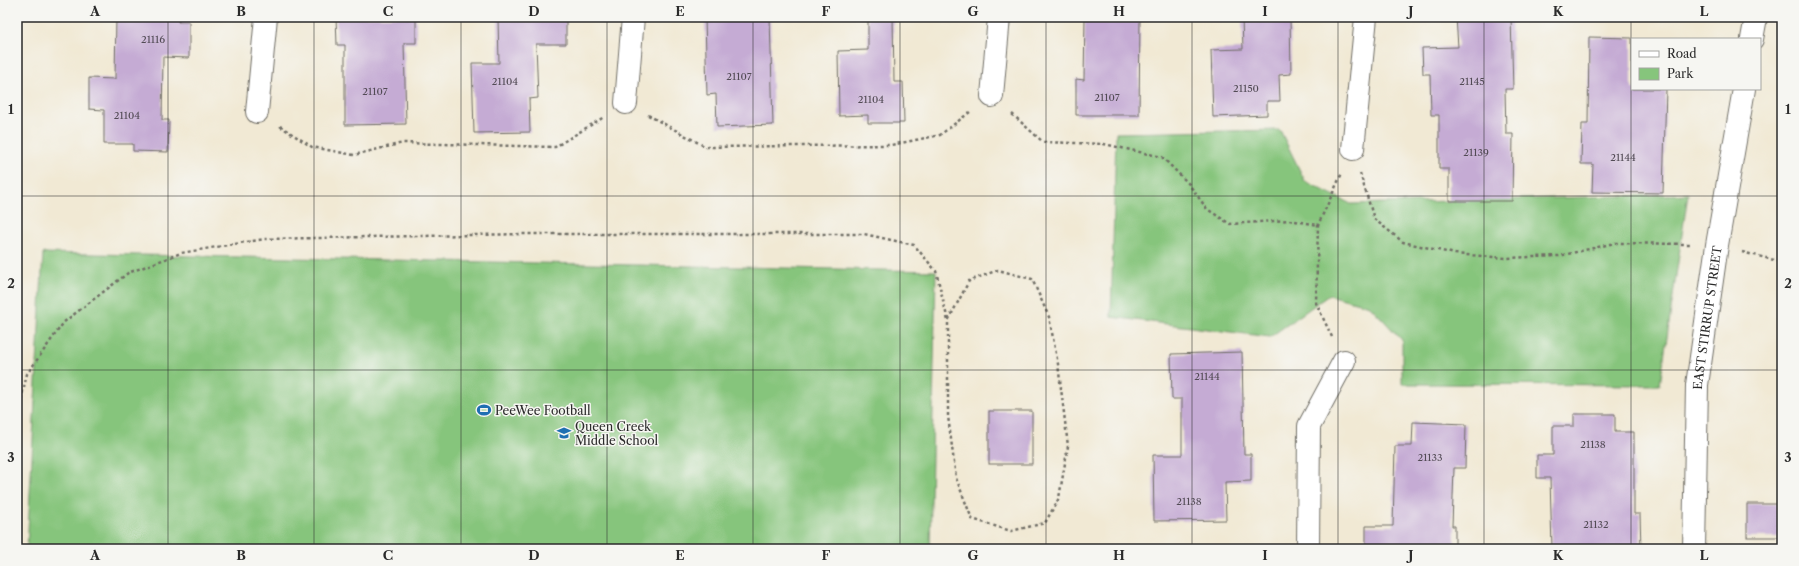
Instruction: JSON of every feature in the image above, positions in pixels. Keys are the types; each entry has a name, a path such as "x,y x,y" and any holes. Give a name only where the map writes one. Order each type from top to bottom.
{"street":[{"path":"257,112 266,17"},
{"path":"626,103 633,17"},
{"path":"992,96 999,17"},
{"path":"1353,150 1366,17"},
{"path":"1752,38 1756,17"},
{"name":"EAST STIRRUP STREET","path":"1694,549 1697,385 1717,245 1744,90"},
{"path":"1308,549 1309,426 1344,361"}],"path":[{"path":"257,112 312,147 354,155 403,143 555,147 626,103 706,147 891,145 940,134 992,96 1043,142 1104,144 1162,157 1188,183 1207,208 1230,224 1289,220 1318,225"},
{"path":"1344,361 1316,303 1318,225 1353,150"},
{"path":"1353,150 1374,219 1403,242 1455,254 1506,258 1559,256 1615,243 1717,245 1782,262"},
{"path":"17,417 28,374 64,322 128,273 182,253 264,239 525,234 864,234 914,245 936,271 948,321 948,416 956,478 972,519 1011,531 1045,523 1059,498 1068,446 1058,364 1049,317 1032,279 998,270 969,281 948,321"}],"green space":[{"path":"1280,130 1305,181 1351,204 1688,194 1660,385 1402,384 1402,340 1370,306 1329,295 1270,337 1111,317 1116,133"},
{"name":"PeeWee Football","path":"43,253 936,271 930,549 27,549"}],"building":[{"path":"116,17 178,17 178,22 189,22 189,58 163,57 162,120 169,120 168,152 133,151 133,144 104,144 104,110 89,109 89,78 115,79"},
{"path":"336,17 416,17 416,43 404,43 406,124 345,125 345,45 337,45"},
{"path":"498,17 566,17 566,44 536,44 538,98 529,99 530,132 474,133 472,63 499,63"},
{"path":"705,17 770,17 773,125 717,127 716,94 707,95"},
{"path":"868,17 893,17 894,82 903,82 904,123 868,123 868,115 839,116 838,51 868,50"},
{"path":"1085,17 1140,17 1139,115 1076,115 1076,79 1084,80"},
{"path":"1242,17 1290,17 1291,74 1279,75 1280,101 1267,101 1267,115 1213,117 1211,50 1243,49"},
{"path":"1456,17 1511,17 1513,89 1505,89 1506,134 1513,134 1512,201 1449,201 1449,169 1439,169 1439,115 1431,115 1430,74 1423,74 1422,48 1458,47"},
{"path":"1589,37 1632,38 1631,90 1666,90 1663,193 1592,192 1593,164 1581,164 1582,124 1588,124"},
{"path":"1242,352 1244,454 1251,454 1251,481 1225,482 1226,520 1154,521 1153,455 1182,455 1182,399 1172,399 1171,354"},
{"path":"989,411 1032,411 1032,464 989,464"},
{"path":"1574,414 1615,414 1615,432 1634,432 1634,514 1640,514 1641,549 1552,549 1550,478 1537,478 1537,455 1553,455 1553,426 1574,426"},
{"path":"1413,422 1466,424 1465,468 1454,468 1452,526 1455,526 1455,549 1366,549 1366,526 1393,526 1395,446 1412,446"},
{"path":"1747,504 1782,504 1782,537 1747,537"}],"place":[{"name":"PeeWee Football","path":"484,410"},
{"name":"Queen Creek Middle School","path":"564,433"}]}
